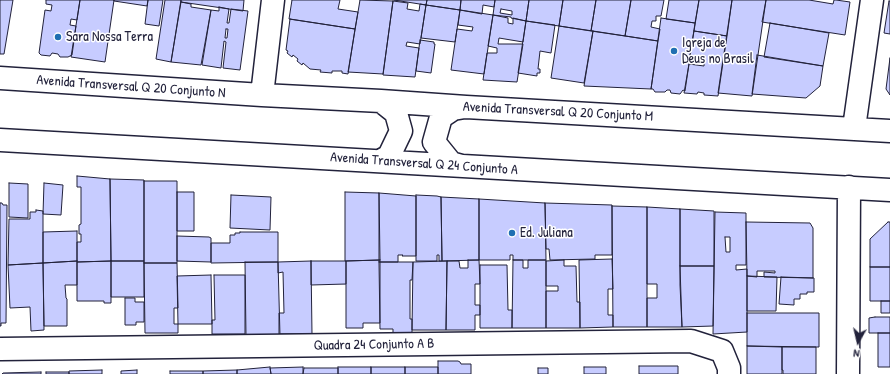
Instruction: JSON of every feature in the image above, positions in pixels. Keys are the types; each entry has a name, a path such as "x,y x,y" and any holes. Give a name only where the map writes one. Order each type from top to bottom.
{"street":[{"path":"262,95 273,0"},
{"path":"854,128 872,0"},
{"name":"Avenida Transversal Q 20 Conjunto N","path":"0,78 262,95"},
{"name":"Avenida Transversal Q 20 Conjunto M","path":"262,95 890,131"},
{"path":"380,161 389,156 401,131 396,113 381,101"},
{"path":"464,167 451,164 434,142 442,117 452,109 466,107"},
{"name":"Avenida Transversal Q 24 Conjunto A","path":"0,140 890,190"},
{"path":"848,187 848,374"},
{"name":"Quadra 24 Conjunto A B","path":"0,349 691,341 722,351 729,368 729,374"}],"building":[{"path":"0,0 13,0 4,54 0,54"},
{"name":"Sara Nossa Terra","path":"46,0 80,0 77,20 71,19 70,25 76,26 72,55 68,57 60,57 58,54 52,53 50,56 41,55 39,53 45,10 51,11 52,5 46,4"},
{"path":"80,0 114,0 105,62 71,57"},
{"path":"114,0 148,0 147,6"},
{"path":"148,0 163,0 159,26 145,24"},
{"path":"165,0 181,0 171,62 156,59"},
{"path":"181,0 244,0 243,11 181,2"},
{"path":"292,0 340,0 338,9 358,12 355,29 289,19"},
{"path":"360,0 393,1 383,74 348,72"},
{"path":"394,0 427,0 426,5"},
{"path":"427,0 461,0 460,10 426,5"},
{"path":"461,0 495,0 494,7 483,5 482,14 460,10"},
{"path":"495,0 529,0 526,21 511,17 493,15","holes":["501,9 512,11 512,15 500,13"]},
{"path":"529,0 563,0 559,26 526,21"},
{"path":"563,0 596,0 591,31 559,26"},
{"path":"596,0 631,0 625,36 591,31"},
{"path":"631,0 664,0 661,16 656,16 656,21 652,21 651,27 660,29 658,41 625,36"},
{"path":"669,0 699,0 695,23 666,19"},
{"path":"699,0 732,0 727,36 694,31"},
{"path":"732,0 766,0 752,96 718,93"},
{"path":"766,0 809,0 833,4 834,0 850,2 845,35 762,22"},
{"path":"393,1 408,3 407,9 419,11 420,4 426,5 420,44 407,42 406,46 419,48 415,77 383,75"},
{"path":"890,1 890,34 884,33"},
{"path":"181,2 191,4 191,7 211,10 201,65 171,62"},
{"path":"426,5 460,10 455,42 421,38"},
{"path":"219,7 229,9 227,23 229,23 231,9 248,11 240,70 223,68 226,42 224,41 221,68 202,65 211,10 219,11","holes":["226,29 228,29 227,38 225,38"]},
{"path":"460,10 493,15 484,74 451,70 457,29 472,31 473,27 458,25"},
{"path":"493,15 508,18 508,23 513,24 513,18 526,21 523,42 499,38 498,44 523,44 517,82 483,80 487,53 497,53 497,48 488,46"},
{"name":"Igreja de Deus no Brasil","path":"661,18 695,23 685,91 683,90 680,94 671,93 670,90 665,92 655,92 651,89"},
{"path":"290,19 355,29 348,74 342,73 342,71 332,71 332,73 310,69 303,63 302,65 297,61 298,59 293,55 292,57 287,53 288,51 286,50"},
{"path":"526,21 555,25 551,53 540,51 538,69 540,69 540,73 537,73 537,76 518,73"},
{"path":"770,23 829,33 823,66 764,57"},
{"path":"559,26 593,31 584,83 551,78"},
{"path":"593,31 658,41 651,89 584,86"},
{"path":"694,31 727,36 718,96 704,95 704,93 698,92 697,94 684,93 689,64 704,66 704,62 689,60"},
{"path":"420,40 434,42 435,44 431,73 416,71"},
{"path":"757,55 823,66 820,86 806,98 752,94"},
{"path":"890,58 890,95 886,89"},
{"path":"77,176 110,179 111,261 77,262 77,242 81,242 79,225 81,224 81,187 77,187"},
{"path":"110,179 144,180 144,261 111,261"},
{"path":"144,181 177,181 177,263 144,263"},
{"path":"9,183 28,184 28,218 9,217"},
{"path":"44,183 63,185 61,215 43,214"},
{"path":"177,192 194,192 194,231 177,231"},
{"path":"345,192 379,193 380,260 345,261"},
{"path":"379,193 416,196 416,256 398,255 398,262 379,262"},
{"path":"231,195 271,197 270,230 230,228"},
{"path":"416,195 441,197 442,261 439,261 439,255 437,255 437,261 416,261"},
{"path":"441,197 479,199 479,260 442,261"},
{"name":"Ed. Juliana","path":"479,199 545,203 546,260 513,260 513,255 510,255 510,260 479,260"},
{"path":"0,203 7,205 6,323 1,323 1,326 0,326"},
{"path":"545,203 612,205 612,255 595,255 595,259 550,260 549,249 546,249"},
{"path":"612,206 647,207 647,327 613,327"},
{"path":"647,207 680,209 680,285 682,327 647,327 647,298 657,298 657,284 647,284"},
{"path":"680,209 714,211 714,266 680,266"},
{"path":"36,210 43,211 43,263 8,265 9,219 30,219 30,212 36,212"},
{"path":"715,212 746,213 746,265 736,265 736,270 747,269 747,332 713,334","holes":["725,237 730,237 730,252 726,252"]},
{"path":"746,222 810,223 813,228 813,278 764,277 764,272 775,273 775,271 757,271 757,277 747,276"},
{"path":"888,222 890,222 890,267 870,267 870,239"},
{"path":"77,231 77,261 43,263 43,232"},
{"path":"278,232 278,262 211,263 211,243 230,243 230,235 235,235 235,233"},
{"path":"177,236 211,238 211,262 177,261"},
{"path":"612,259 613,289 608,289 608,315 613,315 613,327 580,328 579,260"},
{"path":"380,260 380,323 363,323 363,328 346,328 346,261"},
{"path":"468,260 479,260 480,284 475,284 475,305 480,305 480,315 475,315 475,330 446,330 447,261 459,261 460,268 468,268"},
{"path":"513,260 523,260 523,268 528,268 528,260 546,260 546,328 512,328"},
{"path":"564,260 564,266 576,266 577,302 580,302 580,328 546,328 546,291 558,291 558,286 546,286 546,261"},
{"path":"77,261 77,285 65,285 67,299 67,326 44,326 43,263"},
{"path":"111,261 111,303 104,303 104,301 77,301 77,262"},
{"path":"111,261 144,261 144,297 111,297"},
{"path":"311,261 312,334 279,334 279,313 284,313 283,272 278,273 278,262"},
{"path":"311,261 346,261 346,284 311,285"},
{"path":"447,261 446,330 412,330 413,262"},
{"path":"245,262 278,262 280,336 246,336"},
{"path":"379,262 413,262 412,280 410,280 410,319 412,319 412,334 393,334 393,329 380,329"},
{"path":"43,263 44,330 31,331 30,307 10,308 8,265"},
{"path":"144,263 177,263 178,308 174,308 174,324 178,324 178,333 145,333"},
{"path":"480,265 507,265 508,310 512,310 512,328 480,328"},
{"path":"680,266 714,266 713,326 682,327"},
{"path":"870,267 890,267 890,301 870,301"},
{"path":"211,275 212,324 178,324 177,276"},
{"path":"214,275 245,275 245,334 212,334 212,320 215,320"},
{"path":"747,276 777,277 776,311 747,311"},
{"path":"781,277 814,278 814,292 800,294 800,299 794,299 794,305 779,304"},
{"path":"125,298 135,298 135,302 144,302 144,322 136,322 136,325 125,325"},
{"path":"881,301 890,301 890,313 881,313"},
{"path":"747,313 819,313 819,347 747,346"},
{"path":"890,317 890,333 869,333 869,318"},
{"path":"878,333 890,333 890,367 878,367"},
{"path":"747,346 782,347 782,374 747,374"},
{"path":"782,347 816,347 816,374 783,374"},
{"path":"438,361 458,361 461,364 471,364 471,374 438,374"},
{"path":"639,366 678,366 678,374 639,374"},
{"path":"270,367 271,374 237,374 237,370"},
{"path":"303,367 303,374 271,374 270,368"},
{"path":"338,367 371,367 371,374 338,374"},
{"path":"371,367 405,367 405,374 371,374"},
{"path":"405,367 438,367 438,374 405,374"},
{"path":"584,367 606,367 606,374 584,374"},
{"path":"304,368 338,368 338,374 303,374"},
{"path":"538,368 548,368 548,374 538,374"},
{"path":"102,370 102,374 69,374 69,371"},
{"path":"137,370 137,374 121,374 121,371"},
{"path":"237,370 237,374 203,374 203,371"},
{"path":"170,371 203,371 203,374 170,374"},
{"path":"41,372 41,374 2,374 3,373"},
{"path":"46,372 69,372 69,374 46,374"}],"place":[{"name":"Sara Nossa Terra","path":"58,37"},
{"name":"Igreja de Deus no Brasil","path":"674,51"},
{"name":"Ed. Juliana","path":"512,233"}]}
